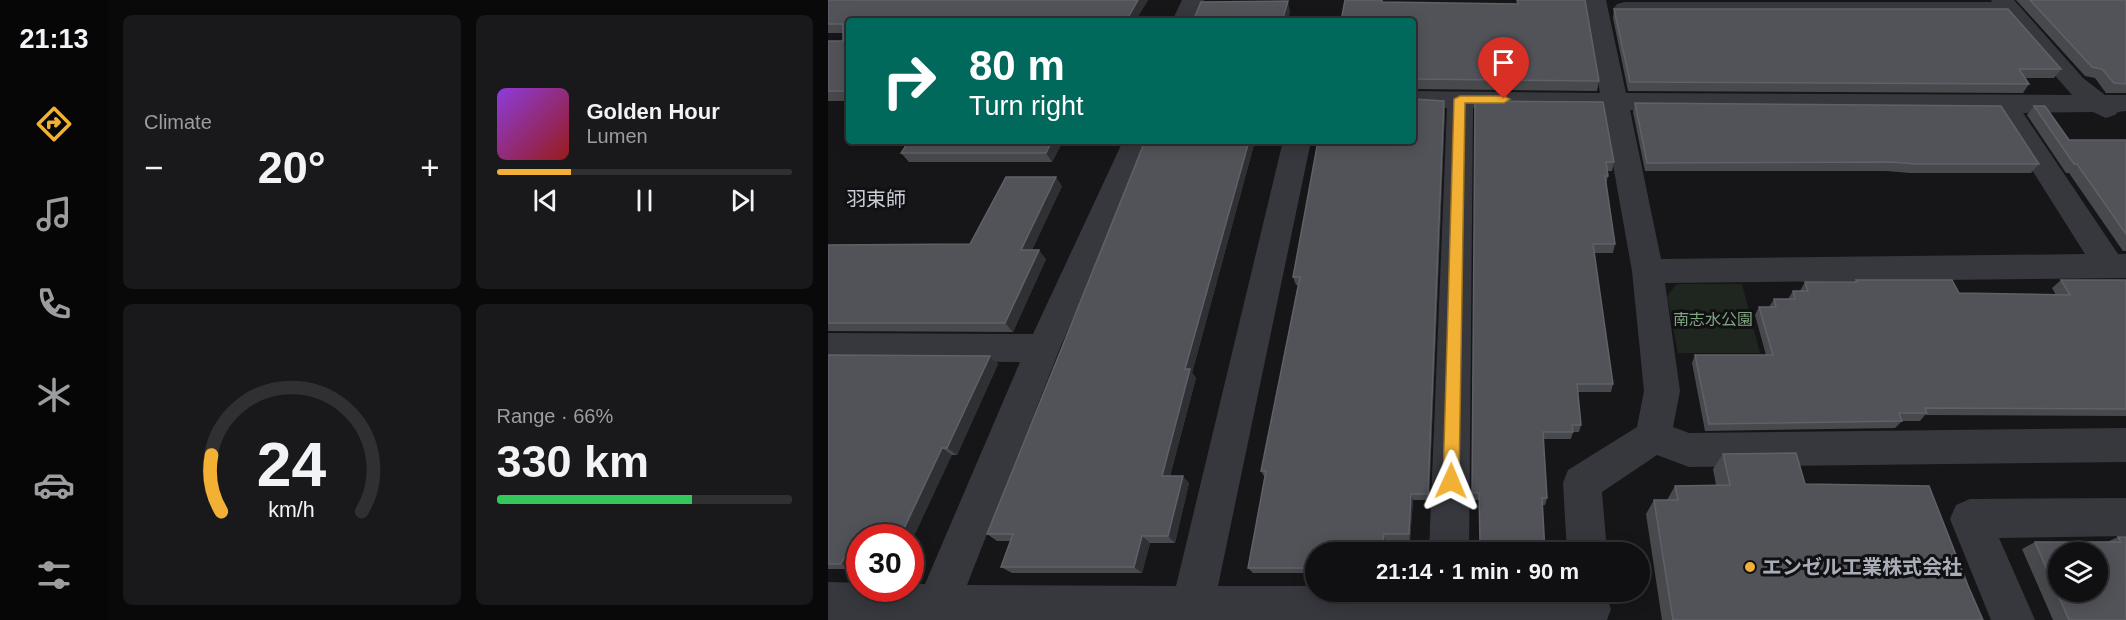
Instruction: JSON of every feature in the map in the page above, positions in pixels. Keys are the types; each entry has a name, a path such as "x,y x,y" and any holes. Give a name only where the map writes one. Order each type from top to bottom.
{"street":[{"path":"1185,18 1193,0"},
{"path":"1586,542 1582,483 1653,437 1662,391 1648,271 1596,5 2006,5 2073,84 2114,104"},
{"path":"1416,99 2114,104"},
{"path":"1449,542 1460,99"},
{"path":"2114,104 2117,120 2126,125"},
{"path":"2004,105 2118,266"},
{"path":"935,613 1043,348 1136,144"},
{"path":"1191,606 1296,144"},
{"path":"1648,271 2118,266"},
{"path":"828,347 1043,348"},
{"path":"1653,437 1689,450 2126,445"},
{"path":"2013,620 1970,519 2126,517"},
{"path":"828,603 935,613 1338,602"},
{"path":"1502,602 1593,607"}],"green space":[{"name":"南志水公園","path":"1677,284 1742,284 1760,353 1678,353 1667,296"}],"building":[{"path":"828,0 1138,0 1128,18 846,18 846,91 828,91 828,41 843,41 843,24 828,24"},
{"path":"1345,0 1518,4 1517,0 1585,0 1599,81 1416,79 1416,18 1342,18"},
{"path":"2030,0 2126,0 2126,84 2114,83 2102,69 2092,67"},
{"path":"1288,1 1283,18 1194,18 1201,2"},
{"path":"1614,9 2008,9 2061,69 2019,69 2029,84 1630,82"},
{"path":"1416,99 1444,101 1428,494 1411,494 1409,534 1384,534 1383,542 1305,542 1305,568 1248,568 1266,471 1261,471 1300,277 1293,277 1317,144 1416,144"},
{"path":"1475,101 1603,102 1614,162 1606,162 1608,176 1605,176 1615,244 1593,244 1613,384 1577,384 1581,425 1572,425 1573,432 1543,432 1547,498 1542,498 1544,542 1480,542 1479,493 1472,493"},
{"path":"1635,103 2001,106 2039,164 1647,163"},
{"path":"2034,106 2045,106 2069,140 2126,140 2126,234 2077,164 2074,164"},
{"path":"907,144 1050,144 1046,153 901,153"},
{"path":"1144,144 1248,144 1185,369 1190,369 1162,476 1183,476 1168,536 1142,536 1134,567 1001,567 1013,534 987,534"},
{"path":"1006,177 1056,177 1021,250 1039,250 1005,323 828,323 828,245 970,244"},
{"path":"1856,280 1952,280 1959,293 2070,295 2061,280 2126,280 2126,409 1925,408 1927,413 1899,413 1902,421 1709,424 1695,355 1773,355 1759,307 1776,307 1774,299 1795,299 1793,291 1808,291 1805,282 1857,282"},
{"path":"828,355 990,356 947,448 942,448 906,524 846,524 846,554 841,564 828,564"},
{"path":"1796,453 1805,484 1929,486 1983,620 1673,620 1654,500 1678,500 1675,486 1730,485 1723,454"},
{"path":"2118,537 2126,537 2126,620 2069,620 2061,602 2108,602 2108,542 2121,542"},
{"path":"2035,542 2048,542 2048,572"}],"place":[{"name":"エンゼル工業株式会社","path":"1750,567"}],"district":[{"name":"羽束師","path":"876,199"}],"route":[{"path":"1451,481 1460,99 1504,99"}]}
